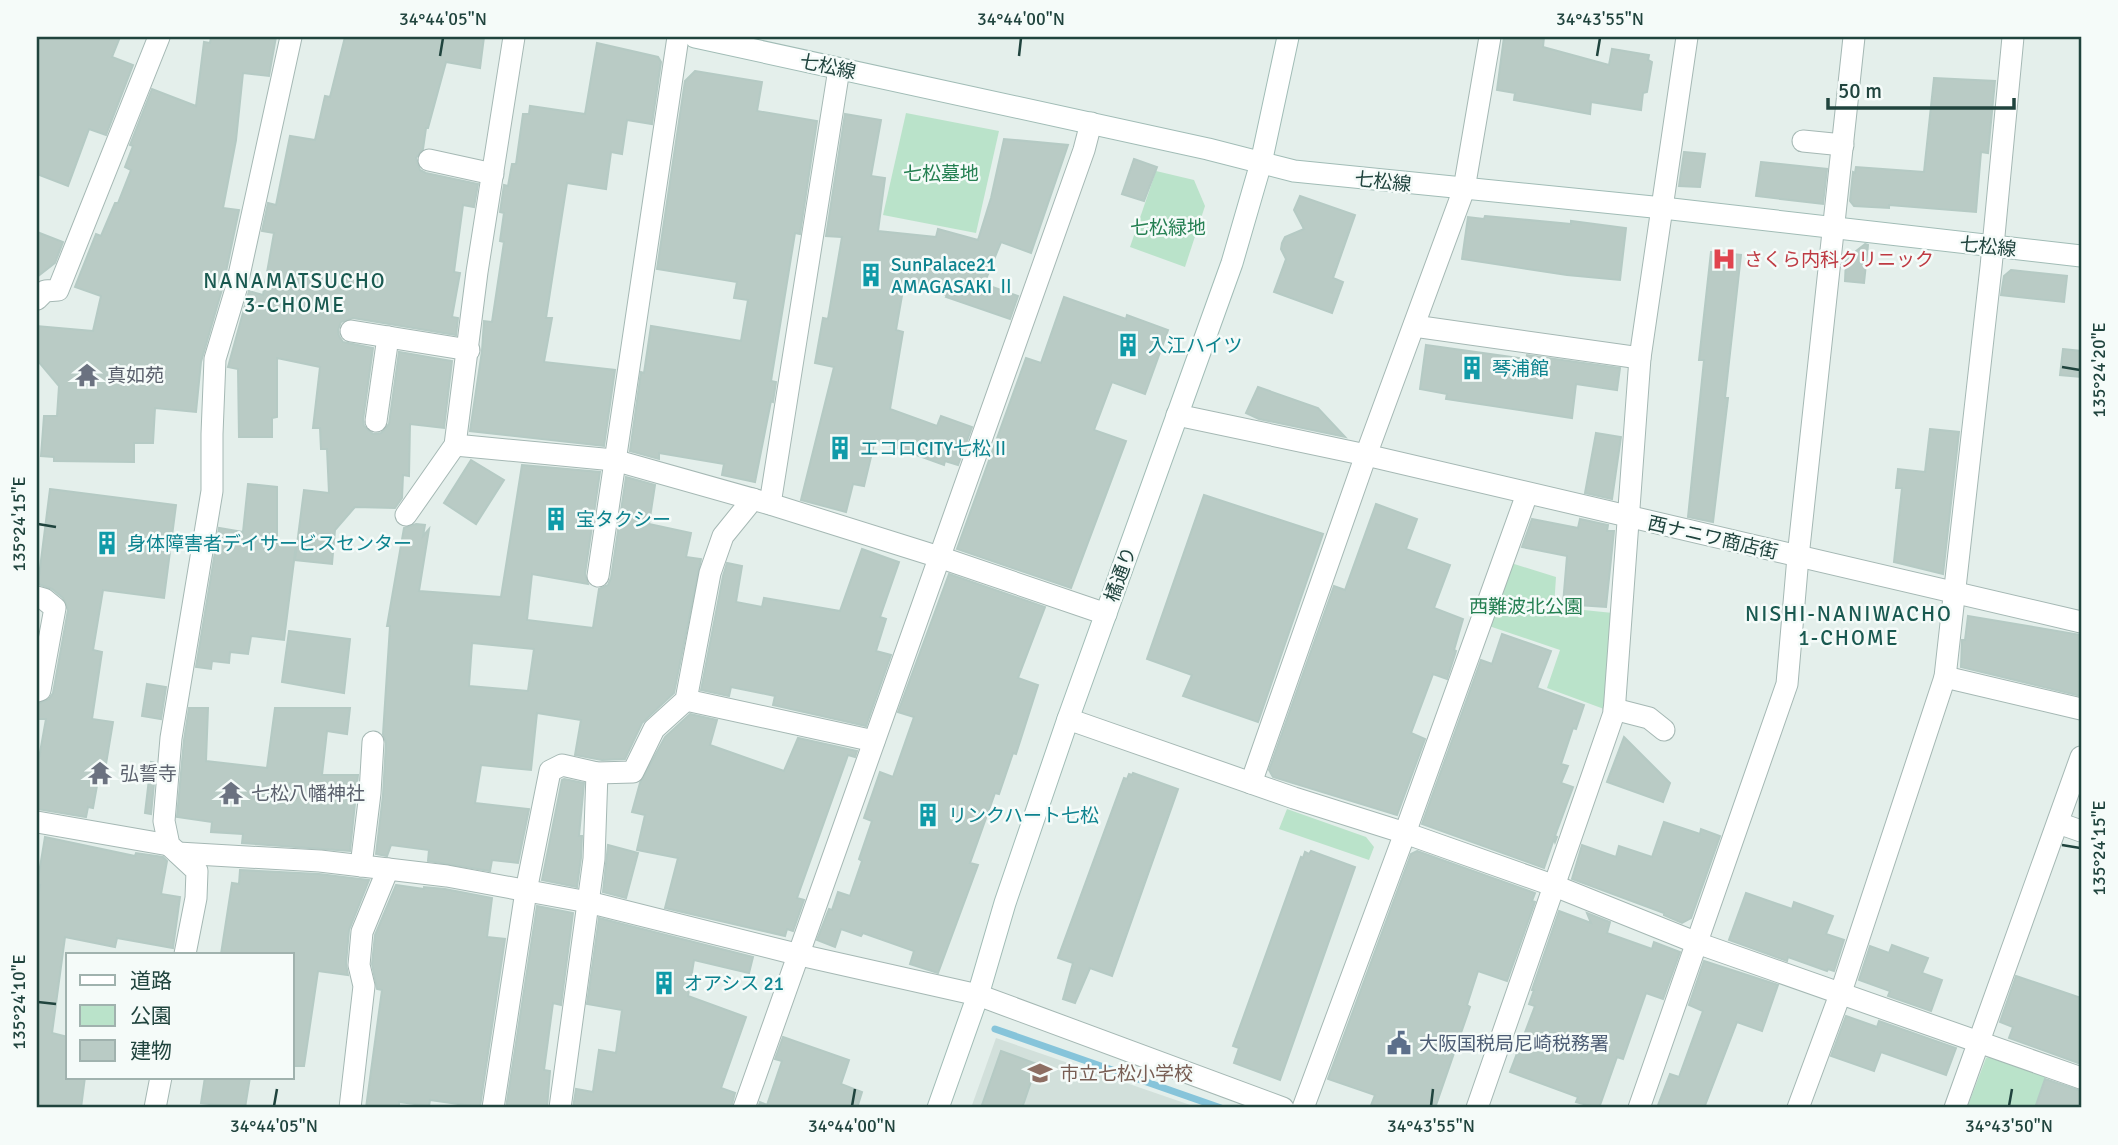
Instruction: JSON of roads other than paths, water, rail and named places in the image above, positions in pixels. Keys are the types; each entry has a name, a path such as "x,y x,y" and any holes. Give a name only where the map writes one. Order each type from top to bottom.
{"street":[{"path":"37,299 45,291 58,290 159,37"},
{"path":"185,953 197,871 173,849 164,821 171,738 212,491 215,359 236,289 291,37"},
{"path":"407,515 455,446 477,272 514,37"},
{"path":"598,576 678,37"},
{"name":"七松線","path":"695,37 1208,149 1294,172 1663,208 2081,256"},
{"name":"橘通り","path":"938,1108 978,995 1004,903 1068,719 1232,263 1261,163 1288,37"},
{"path":"1251,783 1366,455 1464,189 1490,37"},
{"path":"1476,1108 1614,709 1640,358 1687,37"},
{"path":"1799,548 1854,37"},
{"path":"1798,1108 1841,992 1945,677 1993,246 2013,37"},
{"path":"493,1108 526,891 550,771 562,765 597,773 633,772 654,729 686,700 710,573 723,536 761,501 839,69"},
{"path":"744,1108 1084,150 1091,123"},
{"path":"1803,141 1843,145"},
{"path":"429,160 493,174"},
{"path":"1413,326 1640,358"},
{"path":"351,331 469,350"},
{"path":"376,421 388,337"},
{"name":"西ナニワ商店街","path":"1177,415 1366,455 1629,518 1799,548 1955,593 2081,622"},
{"path":"455,446 614,460 761,501 939,557 1106,614"},
{"path":"1303,1108 1527,494"},
{"name":"西ナニワ商店街","path":"1639,1108 1787,684 1799,548"},
{"path":"37,597 44,598 55,608 40,690 37,691"},
{"path":"1945,677 2081,709"},
{"path":"686,700 874,741"},
{"path":"1614,709 1649,718 1664,730"},
{"path":"1068,719 1555,886 1697,943 2081,1078"},
{"path":"361,866 373,742"},
{"path":"1955,1108 2081,757"},
{"path":"559,1108 594,859 597,773"},
{"path":"37,822 173,849 447,876 588,902 800,955 978,995 1283,1108"},
{"path":"2058,823 2081,831"},
{"path":"350,1108 364,986 359,965 362,932 388,869"},
{"path":"155,1108 162,1078"}],"waterway":[{"path":"995,1029 1221,1108"}],"place":[{"name":"さくら内科クリニック","path":"1724,259"},
{"name":"SunPalace21 AMAGASAKI Ⅱ","path":"871,275"},
{"name":"入江ハイツ","path":"1128,345"},
{"name":"琴浦館","path":"1472,368"},
{"name":"真如苑","path":"87,375"},
{"name":"エコロCITY七松Ⅱ","path":"840,448"},
{"name":"宝タクシー","path":"556,519"},
{"name":"身体障害者デイサービスセンター","path":"107,543"},
{"name":"弘誓寺","path":"100,773"},
{"name":"七松八幡神社","path":"231,793"},
{"name":"リンクハート七松","path":"928,815"},
{"name":"オアシス 21","path":"664,983"},
{"name":"大阪国税局尼崎税務署","path":"1399,1043"},
{"name":"市立七松小学校","path":"1040,1073"}],"district":[{"name":"NANAMATSUCHO 3-CHOME","path":"295,293"},
{"name":"NISHI-NANIWACHO 1-CHOME","path":"1849,626"}],"park label":[{"name":"七松墓地","path":"941,173"},
{"name":"七松緑地","path":"1168,227"},
{"name":"西難波北公園","path":"1526,606"}]}
